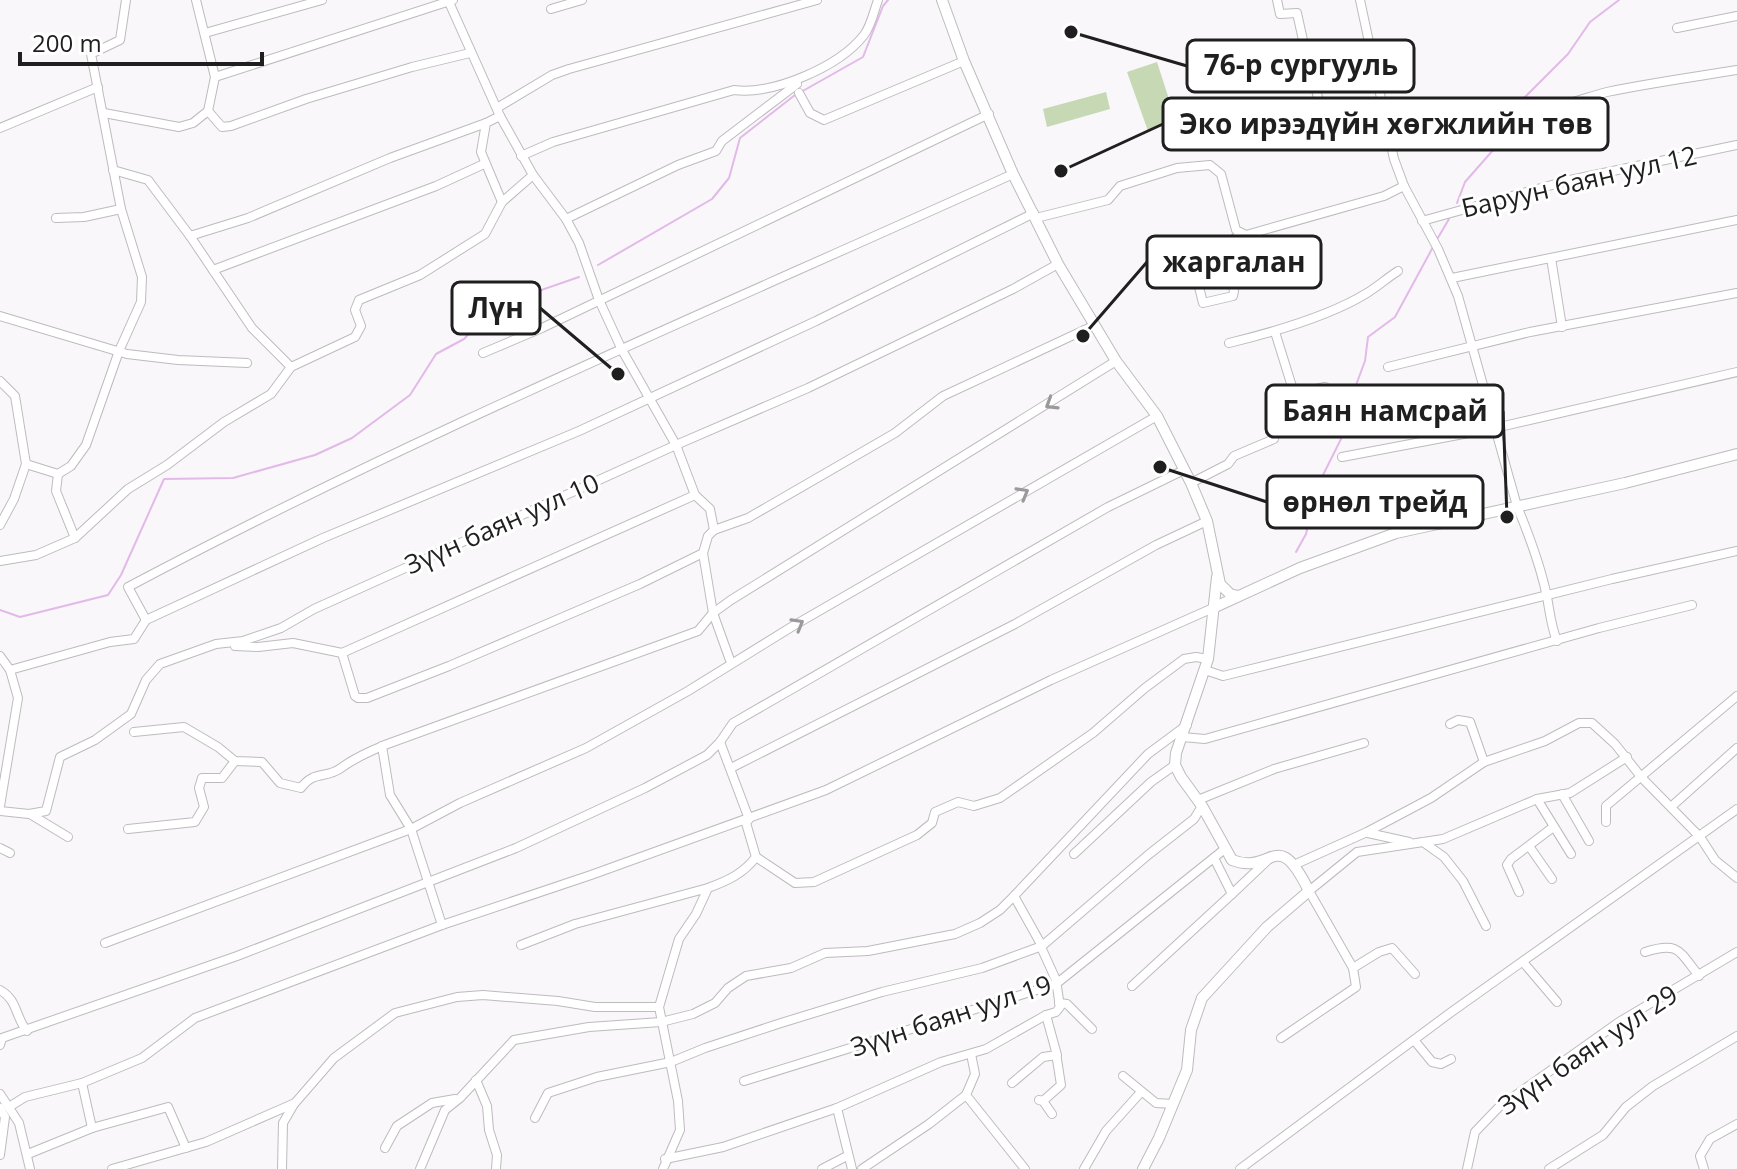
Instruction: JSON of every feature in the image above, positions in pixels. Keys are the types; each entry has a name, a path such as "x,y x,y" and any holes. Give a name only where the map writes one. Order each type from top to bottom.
{"street":[{"path":"26,464 58,474 71,466 86,445 119,351 141,302 142,277 121,209 91,54 120,40 126,0"},
{"path":"104,113 179,127 193,123 208,111 215,77 196,0"},
{"path":"205,33 322,0"},
{"path":"215,77 450,0 470,53 521,156 566,219 579,243 599,300 622,350 676,445 695,495 710,509 714,530"},
{"path":"551,9 582,0"},
{"path":"190,236 248,218 390,158 486,123 552,75 817,0"},
{"path":"566,219 678,165 716,151 722,141 864,35 878,0"},
{"path":"942,0 964,61 1013,174 1058,264 1116,361 1157,416 1191,483 1207,521 1217,577 1206,665 1175,765 1151,782 1074,854"},
{"path":"1277,0 1280,14 1297,13 1322,111"},
{"path":"1360,0 1394,159 1404,186 1452,278 1517,506 1547,596 1549,621 1557,641"},
{"path":"1677,28 1737,16"},
{"path":"208,111 222,127 231,126 366,80 470,53"},
{"path":"799,93 810,113 824,120 964,61"},
{"path":"1522,106 1534,109 1547,107 1608,92 1737,70"},
{"path":"521,156 553,142 734,90 747,91 805,79"},
{"path":"0,128 98,87"},
{"path":"483,353 989,114"},
{"path":"486,123 481,152 502,202"},
{"name":"Баруун баян уул 12","path":"1422,221 1570,180 1737,145"},
{"path":"213,270 436,186 484,164"},
{"path":"10,670 110,642 134,639 146,620 323,538 490,469 649,397 1035,216 1108,200 1120,186 1177,168 1210,165 1221,174 1236,230 1241,235"},
{"path":"113,170 148,180 252,328 291,367"},
{"path":"146,620 128,587 404,448 1013,174"},
{"path":"0,561 36,555 75,538 128,489 167,465 224,422 271,394 291,367 355,337 361,326 355,310 359,300 420,275 485,234 502,202 533,175"},
{"path":"1229,273 1198,283 1203,303 1233,296 1229,273 1224,249 1226,243 1241,235 1384,196 1404,186"},
{"path":"56,218 84,217 121,209"},
{"path":"1452,278 1737,220"},
{"path":"1551,258 1562,327"},
{"name":"Зүүн баян уул 10","path":"29,814 46,811 60,757 95,740 131,714 146,680 160,664 216,644 243,641 281,628 329,603 808,388 1013,289 1058,264"},
{"path":"1229,343 1275,332 1365,294 1398,271"},
{"path":"1388,367 1562,327 1737,293"},
{"path":"0,316 119,351 178,360 247,363"},
{"path":"731,663 713,613 703,553 708,536 714,530 748,518 895,433 943,396 1095,325"},
{"path":"1275,332 1294,393"},
{"path":"134,732 184,727 235,761 262,762 280,783 301,788 310,778 334,771 350,759 382,746 698,631 713,613 1116,361"},
{"path":"1342,457 1495,428 1737,372"},
{"path":"0,381 15,396 26,464 14,499 0,525"},
{"path":"1191,483 1228,464 1234,456 1274,439 1275,404 1284,396 1325,387"},
{"path":"105,943 411,829 460,803 586,748 1157,416"},
{"path":"4,1108 25,1097 82,1083 142,1058 195,1018 442,925 826,790 1051,680 1300,568 1396,533 1737,454"},
{"path":"0,1045 2,1038 237,956 426,884 516,848 645,788 707,755 733,723 1108,507 1184,470"},
{"path":"58,474 56,491 75,538"},
{"path":"216,644 258,647 293,643 342,653 695,495"},
{"path":"731,768 1015,624 1156,545 1207,521"},
{"path":"720,742 749,819 746,823 756,857 795,883 814,882 917,835 932,823 935,812 949,805 958,802 974,806 1000,798 1093,733 1184,659 1196,657 1223,676 1737,551"},
{"path":"342,653 355,696 367,698 626,590 703,553"},
{"path":"1217,577 1224,590 1238,596"},
{"path":"1182,737 1205,739 1692,605"},
{"path":"277,643 281,628"},
{"path":"0,656 10,670 18,698 0,809 29,814 68,837"},
{"path":"1606,822 1606,806 1737,696"},
{"path":"1450,724 1458,720 1470,722 1484,762"},
{"path":"1296,864 1367,832 1431,798 1484,762 1545,741 1579,723 1592,723 1700,837 1715,860 1733,869 1737,878"},
{"path":"420,1169 445,1110 514,1040 589,1027 661,1022 693,1014 715,1003 728,988 746,976 791,968 825,953 868,951 955,934 980,923 1014,896 1148,754 1187,725"},
{"path":"535,1118 548,1093 597,1077 671,1062 795,1019 882,992 982,968 1042,946 1194,819 1200,803 1274,769 1364,743"},
{"path":"382,746 390,795 411,829 426,884 442,925"},
{"path":"1672,806 1737,748"},
{"path":"1143,1169 1187,1070 1191,1030 1202,998 1267,927 1309,891 1357,852 1443,839 1537,799 1570,793 1627,757"},
{"path":"128,829 195,822 204,807 199,788 202,778 222,778 235,761"},
{"path":"1175,765 1232,860 1240,863 1270,857 1289,858 1296,864 1353,968 1356,987 1281,1038"},
{"path":"1562,794 1589,841"},
{"path":"1537,799 1552,828 1571,854"},
{"path":"1240,1169 1250,1166 1414,1040 1737,809"},
{"path":"1519,892 1507,865 1552,828"},
{"path":"1367,832 1419,843 1444,857 1463,881 1486,926"},
{"path":"1529,846 1552,879"},
{"path":"0,848 10,853"},
{"name":"Зүүн баян уул 19","path":"744,1081 1056,984 1226,848"},
{"path":"521,945 575,924 730,880 756,857"},
{"path":"1132,986 1270,857"},
{"path":"1214,858 1232,894"},
{"path":"663,1169 680,1130 678,1101 659,1007 679,939 696,914 708,888"},
{"path":"665,1159 723,1147 837,1108 941,1062 971,1054 1019,1033 1056,1012 1060,1007 1056,984 1042,946 1014,896"},
{"path":"1645,952 1664,946 1673,947 1681,951 1699,976"},
{"path":"1353,968 1392,948 1415,974"},
{"name":"Зүүн баян уул 29","path":"1467,1169 1475,1132 1499,1107 1619,1022 1737,952"},
{"path":"1523,962 1557,1002"},
{"path":"0,990 14,1001 27,1031"},
{"path":"282,1169 283,1123 295,1103 334,1058 395,1013 457,997 483,995 595,1007 659,1007"},
{"path":"1059,1003 1067,1004 1092,1029"},
{"path":"1046,1015 1061,1085 1041,1101 1052,1114"},
{"path":"1549,1169 1603,1135 1626,1107 1653,1086 1737,1036"},
{"path":"1414,1040 1432,1062 1441,1064 1451,1059"},
{"path":"1012,1083 1043,1057 1056,1053"},
{"path":"862,1169 966,1095 975,1074 971,1054"},
{"path":"1123,1076 1156,1103 1173,1104"},
{"path":"476,1080 487,1106 489,1130 497,1155 496,1169"},
{"path":"82,1083 92,1128"},
{"path":"1084,1169 1106,1131 1141,1092"},
{"path":"0,1094 5,1117 0,1155"},
{"path":"966,1095 1025,1169"},
{"path":"385,1148 397,1126 432,1103 460,1098"},
{"path":"112,1169 186,1148 295,1103"},
{"path":"28,1154 92,1128 168,1107 186,1148"},
{"path":"4,1108 19,1123 30,1169"},
{"path":"837,1108 852,1169"},
{"path":"1704,1169 1700,1156 1710,1139 1737,1124"},
{"path":"1702,1151 1737,1132"},
{"path":"822,1169 847,1156"}],"green space":[{"path":"1157,62 1176,121 1148,131 1127,72"},
{"path":"1106,92 1110,109 1047,127 1043,109"}],"waterway":[{"path":"801,92 863,57 888,0"},
{"path":"1457,203 1465,182 1494,149 1509,113 1568,54 1590,22 1619,0"},
{"path":"598,265 712,199 729,178 740,138 795,95"},
{"path":"1436,241 1449,219"},
{"path":"1296,552 1306,534 1316,489 1343,435 1350,401 1365,361 1368,337 1395,317 1433,247"},
{"path":"0,610 20,617 108,595 121,575 164,479 233,478 315,455 352,438 410,395 436,354 464,339 495,306 579,277"}],"place":[{"name":"76-р сургууль","path":"1071,32"},
{"name":"Эко ирээдүйн хөгжлийн төв","path":"1061,171"},
{"name":"жаргалан","path":"1083,336"},
{"name":"Лүн","path":"618,374"},
{"name":"өрнөл трейд","path":"1160,467"},
{"name":"Баян намсрай","path":"1507,517"}]}
